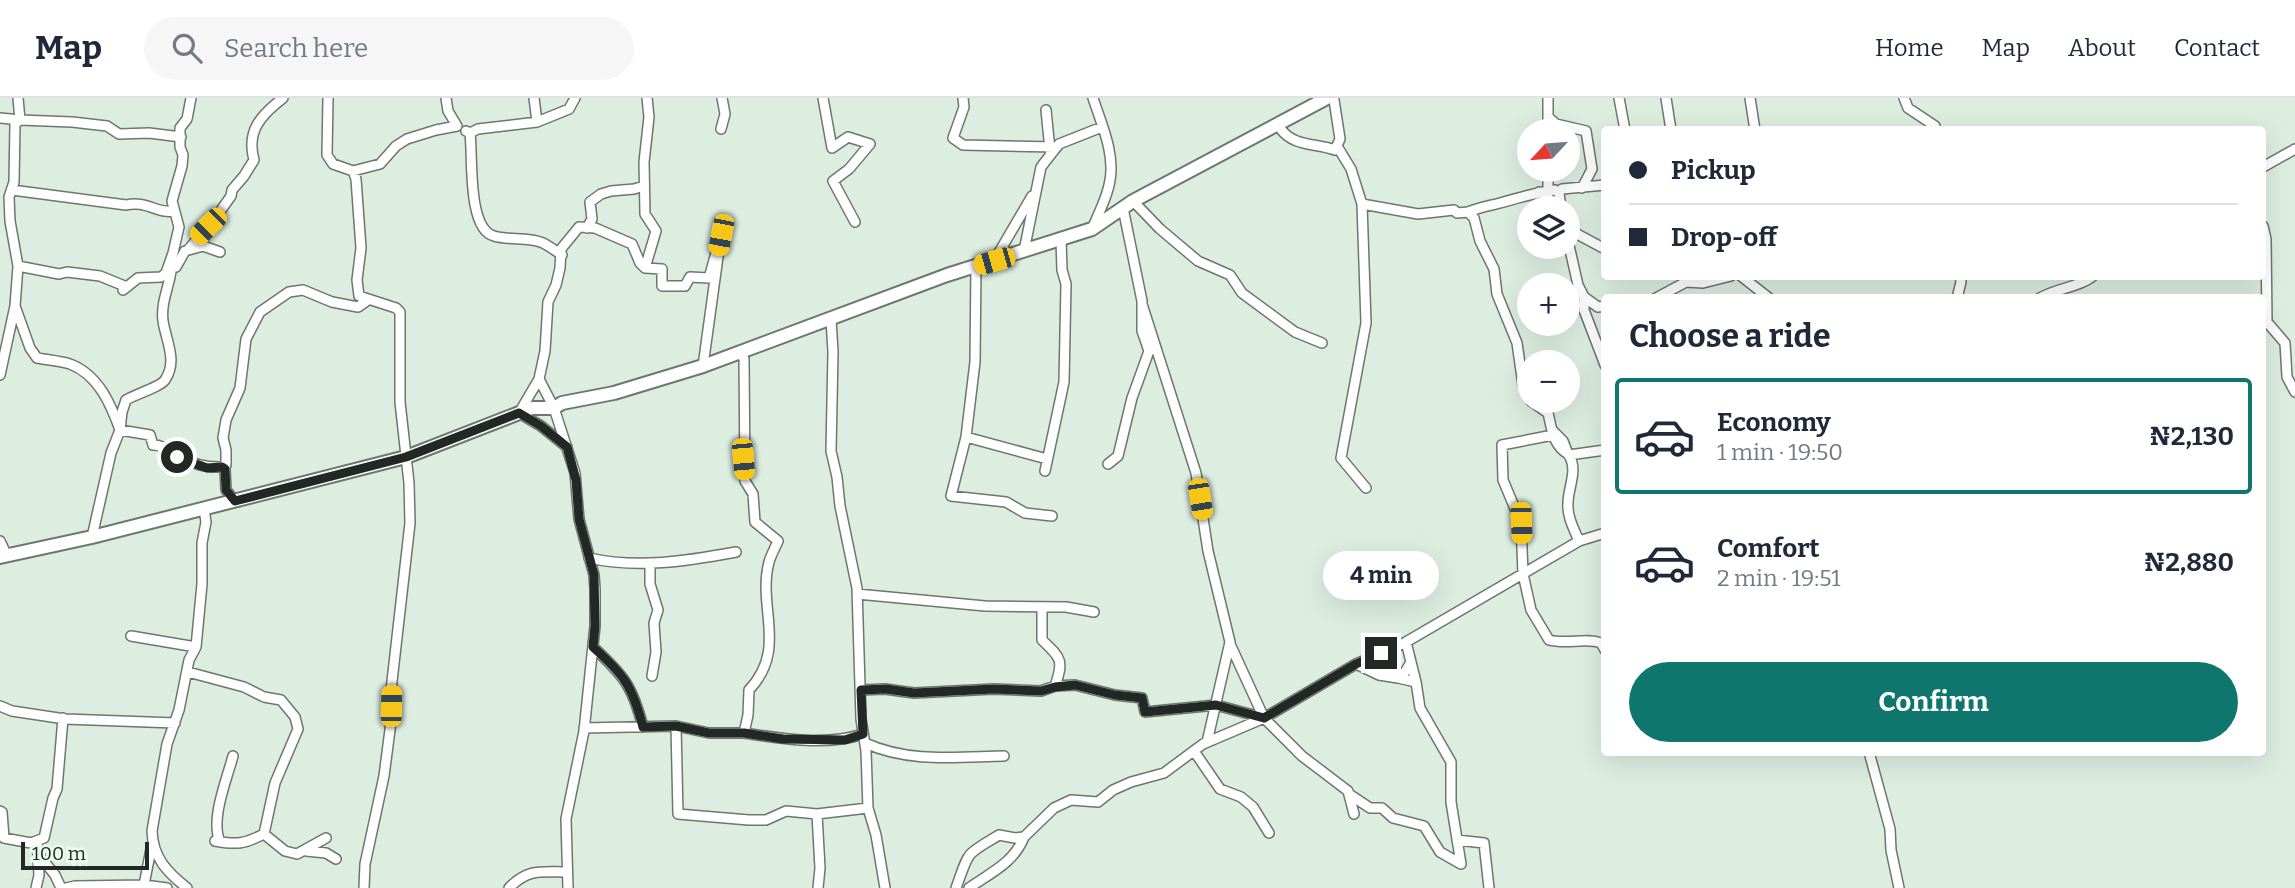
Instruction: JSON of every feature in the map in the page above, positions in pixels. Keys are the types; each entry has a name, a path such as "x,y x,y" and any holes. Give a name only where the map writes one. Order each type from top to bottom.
{"street":[{"path":"18,98 20,120"},
{"path":"18,266 59,274 67,272 100,276 125,288 138,278 161,277 166,273 172,260 179,227 172,201 183,155 180,128 187,119 191,98"},
{"path":"172,260 176,267 196,237 219,214 232,190 254,160 250,146 255,125 284,98"},
{"path":"328,98 327,155 334,164 353,171 380,164 396,146 407,139 457,126 456,124"},
{"path":"446,98 448,111 456,124 470,133"},
{"path":"534,98 537,122"},
{"path":"470,133 478,129 537,122 569,109 575,98"},
{"path":"645,268 656,231 645,214 644,162 649,117 647,98"},
{"path":"721,129 725,114 722,98"},
{"path":"823,98 832,148 848,137 870,144 849,169 833,181 855,222"},
{"path":"963,98 964,107 953,138 963,145 1053,150 1102,127"},
{"path":"1092,229 1106,197 1111,170 1110,156 1093,98"},
{"path":"1548,98 1548,117 1556,124 1586,131 1592,169 1583,188"},
{"path":"1619,98 1624,126"},
{"path":"1666,98 1670,126"},
{"path":"1750,98 1754,126"},
{"path":"1905,98 1908,108 1934,126"},
{"path":"0,541 3,556 92,537 406,457 532,408 554,408 562,403 614,393 704,366 976,266 1092,229 1128,204 1330,99 1340,139 1335,150 1287,138 1280,128"},
{"path":"1024,251 1041,167 1053,150 1046,110"},
{"path":"0,118 61,120 107,126 119,134 149,133 181,137"},
{"path":"0,375 15,306 18,266 10,221 9,197 12,190 15,124 20,120"},
{"path":"470,133 475,204 485,232 493,236 542,243 562,255"},
{"path":"1337,146 1352,169 1362,204 1366,323 1341,458 1366,488"},
{"path":"2266,165 2295,149"},
{"path":"353,171 356,179 361,248 357,289 359,296 396,308 400,312 400,402 409,484 410,523 391,690 391,722 365,864 364,888"},
{"path":"1548,182 1548,191"},
{"path":"587,228 592,219 590,202 611,191 644,186"},
{"path":"1362,204 1418,214 1454,210 1457,213 1538,192 1555,190 1559,193 1562,189 1601,186"},
{"path":"994,261 1037,187"},
{"path":"12,190 126,205 136,202 166,212 174,211"},
{"path":"1538,192 1547,196"},
{"path":"1108,464 1118,456 1132,398 1149,351 1142,331 1142,304 1128,204"},
{"path":"1128,204 1198,261 1230,275 1242,293 1295,332 1322,343"},
{"path":"1468,212 1474,218 1480,242 1494,269 1497,294 1518,350"},
{"path":"519,413 539,379 545,351 548,302 556,285 561,249 573,233 579,227 587,228 609,233 632,244 645,268"},
{"path":"645,268 662,269 662,286 685,286 690,277 709,278 721,235 704,366"},
{"path":"1580,236 1601,247"},
{"path":"2266,239 2267,322 2285,344 2287,377 2295,391"},
{"path":"1045,471 1064,382 1066,284 1062,270 1061,240"},
{"path":"188,250 203,246 220,252"},
{"path":"1572,259 1578,285 1584,297 1584,310 1601,355"},
{"path":"92,537 111,453 127,400 164,384 170,372 172,361 163,320 164,295 173,271 172,260"},
{"path":"976,266 975,362 965,437 951,496 1006,502 1025,513 1052,516"},
{"path":"1664,294 1686,282 1703,283 1715,280"},
{"path":"1746,280 1764,294"},
{"path":"2046,294 2054,289 2088,280"},
{"path":"120,430 150,435 153,445 162,445 177,457 202,466 226,465 223,438 226,419 240,388 246,339 260,312 289,292 303,290 332,302 358,307 368,300"},
{"path":"1584,297 1601,307"},
{"path":"1142,304 1196,473 1208,551 1230,642 1264,718 1302,756 1349,794 1370,808 1382,808 1393,817 1424,826 1440,852 1461,864 1451,802 1451,762 1420,708 1406,642"},
{"path":"15,306 30,348 37,358 71,365 92,378 110,401 120,430"},
{"path":"831,319 831,452 857,594 868,808 876,835 885,888"},
{"path":"740,351 744,359 745,481 753,494 755,522 778,541 769,562 769,651 761,678 749,690 744,733"},
{"path":"539,379 554,408 575,473 579,519 595,589 593,647 584,728 566,819 568,888"},
{"path":"519,413 541,426 567,447"},
{"path":"1548,413 1552,433 1563,441 1569,455 1573,482 1567,505 1579,541"},
{"path":"1552,433 1502,445 1503,480 1521,523 1522,574 1531,610 1549,640 1569,644 1596,641 1601,643"},
{"path":"965,437 1047,459"},
{"path":"1569,455 1601,451"},
{"path":"222,467 225,469 226,490 235,501"},
{"path":"144,885 153,842 164,757 175,723 189,660 196,647 202,584 202,543 206,522 204,509"},
{"path":"969,888 1008,862 1020,849 1024,837 1054,808 1071,800 1098,802 1113,790 1131,782 1164,773 1207,742 1264,718 1356,664 1406,642 1579,541 1601,534"},
{"path":"589,558 610,563 679,563 736,552"},
{"path":"650,563 650,584 658,610 654,623 656,652 652,676"},
{"path":"857,594 985,606 1066,607 1094,612"},
{"path":"1042,608 1042,639 1056,652 1060,662 1055,687"},
{"path":"131,636 196,647"},
{"path":"1207,742 1230,642"},
{"path":"593,647 618,669 636,702 643,727"},
{"path":"1398,678 1411,662"},
{"path":"1356,664 1379,675 1416,682"},
{"path":"188,672 281,700 295,717 298,729 275,783 264,834 247,843 236,845 217,841 216,834 222,793 233,756"},
{"path":"861,690 886,689 914,693 994,689 1041,691 1075,685 1115,695 1142,698 1145,712 1216,705 1264,718"},
{"path":"0,706 12,711 64,718 175,723"},
{"path":"0,811 4,838 37,842 44,838 57,789 64,718"},
{"path":"676,726 678,814 766,820 786,811 817,814 868,808"},
{"path":"584,728 676,726 709,733 744,733 783,739 864,738 884,752 917,758 1003,756"},
{"path":"1194,751 1220,789 1241,797 1253,807 1269,833"},
{"path":"1870,756 1890,829 1891,850 1899,888"},
{"path":"1349,794 1354,814"},
{"path":"817,814 820,868 818,888"},
{"path":"264,834 285,851 297,854 326,838"},
{"path":"956,888 963,864 971,851 999,835 1024,837"},
{"path":"1457,840 1484,843 1489,888"},
{"path":"36,888 39,875 37,842"},
{"path":"153,842 158,859 169,874 187,888"},
{"path":"305,851 326,853 336,859"},
{"path":"39,855 64,888 144,885 167,888"},
{"path":"509,888 520,877 532,872 567,872"}],"route":[{"path":"177,457 207,468 225,469 226,490 235,501 406,457 519,413 531,419 567,447 575,473 579,519 594,575 593,647 618,669 636,702 643,727 676,726 709,733 744,733 783,739 845,740 863,734 861,690 886,689 914,693 994,689 1041,691 1075,685 1115,695 1142,698 1145,712 1216,705 1264,718 1356,664 1381,653"}]}
